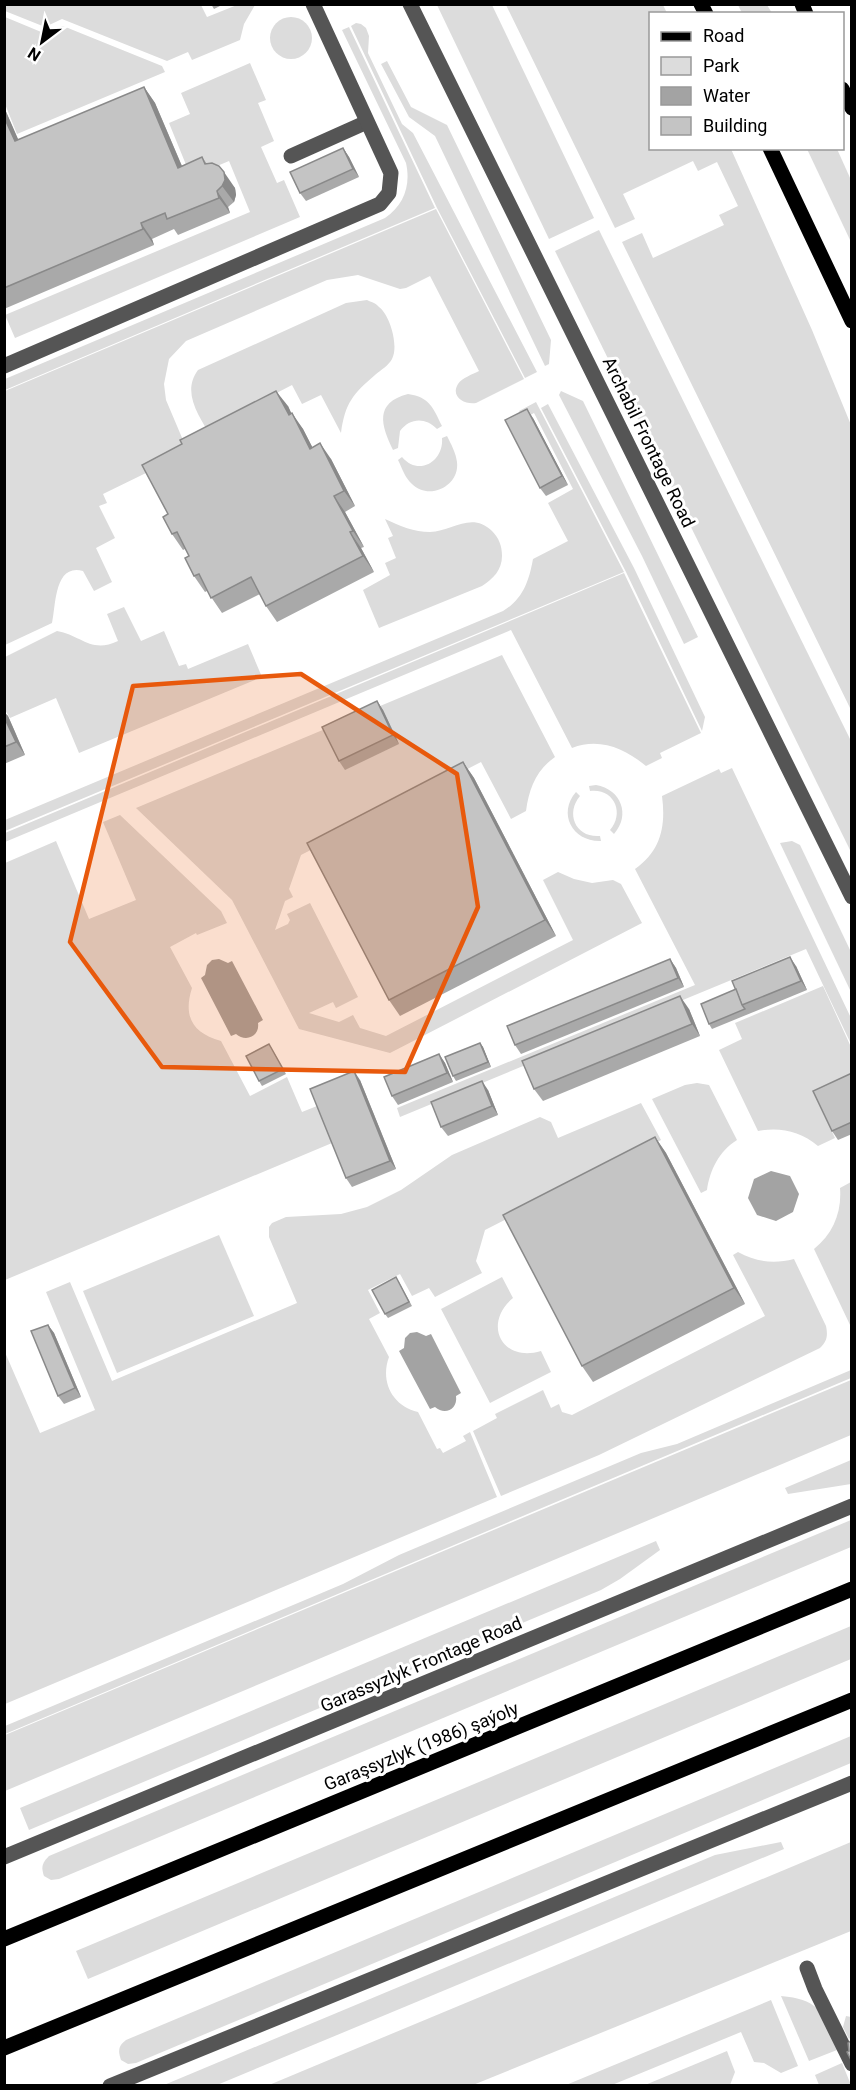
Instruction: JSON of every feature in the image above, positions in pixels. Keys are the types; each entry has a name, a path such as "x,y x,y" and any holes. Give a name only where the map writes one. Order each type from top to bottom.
{"main road":[{"path":"844,91 852,108"},
{"path":"771,150 852,321"},
{"name":"Garaşsyzlyk (1986) şaýoly","path":"4,1939 852,1589"},
{"path":"4,2048 852,1700"}],"street":[{"path":"4,366 380,204 389,193 391,173 313,4"},
{"name":"Archabil Frontage Road","path":"410,4 852,897"},
{"path":"291,156 367,122"},
{"name":"Garassyzlyk Frontage Road","path":"4,1857 852,1506"},
{"path":"110,2085 852,1783"},
{"path":"807,1968 852,2064"}],"highlighted area":[{"path":"301,674 457,774 478,907 405,1072 162,1067 70,942 133,686"}],"green space":[{"path":"4,5 201,5 207,17 237,5 255,5 244,24 240,40 192,60 188,52 167,61 62,19 45,27 5,11"},
{"path":"437,5 492,5 594,218 549,239"},
{"path":"506,5 663,5 666,12 649,12 649,150 731,150 812,330 851,425 851,710 622,242 642,233 653,258 724,225 719,215 738,206 717,162 698,171 693,161 623,194 635,219 615,228"},
{"path":"738,5 767,5 771,12 742,12"},
{"path":"5,17 46,34 63,26 162,66 165,72 17,134 5,104"},
{"path":"291,17 306,23 312,38 306,53 291,59 276,53 270,38 276,23"},
{"path":"356,23 366,28 369,36 368,53 402,124 413,133 537,372 525,378 437,208 351,26"},
{"path":"349,27 435,208 5,390 5,379 385,218 392,213 407,187 406,163 342,30"},
{"path":"387,61 411,107 447,125 551,340 549,364 545,366 435,136 409,117 381,64"},
{"path":"250,63 266,100 258,103 274,141 261,147 277,183 284,180 300,217 15,338 5,315 250,212 229,161 191,177 169,123 190,114 181,93"},
{"path":"807,150 837,150 851,180 851,242"},
{"path":"436,209 524,379 476,403 467,403 457,396 458,384 479,371 430,276 400,289 358,275 327,280 186,341 169,359 164,384 166,400 191,459 149,479 146,473 103,494 107,503 99,506 115,538 96,548 112,582 94,591 83,571 74,570 66,573 58,588 52,623 5,645 5,391"},
{"path":"599,230 851,741 851,852 555,251"},
{"path":"367,300 378,306 387,317 394,339 394,353 389,363 351,400 341,433 321,395 302,404 292,385 240,412 211,437 194,405 192,396 191,387 198,370 346,303"},
{"path":"561,391 583,401 698,637 684,644 642,556 559,395"},
{"path":"408,394 415,395 430,404 442,426 437,429 428,422 413,421 400,431 398,448 393,450 383,416 390,403"},
{"path":"536,402 624,572 5,831 5,820 503,611 510,606 524,589 533,559 568,541 548,503 573,489 534,413 523,419 519,411"},
{"path":"548,404 634,568 705,717 702,731 626,572 541,408"},
{"path":"447,436 457,462 454,478 449,484 434,491 419,489 407,479 398,460 402,457 416,466 429,464 439,453 442,438"},
{"path":"385,519 424,532 438,531 469,522 484,525 500,542 502,556 499,570 482,586 379,628 363,590 390,575 385,563 396,558 388,538 393,536"},
{"path":"624,573 701,733 660,753 662,758 646,766 630,754 612,746 592,744 572,748 511,630 5,842 5,833"},
{"path":"124,607 141,641 164,631 179,666 186,664 188,669 248,644 262,677 79,753 56,698 10,718 5,710 5,657 57,631 93,645 118,641 107,614"},
{"path":"502,655 555,757 548,762 534,781 526,811 511,819 481,762 301,855 289,889 293,897 285,901 275,930 288,924 290,920 287,914 310,903 358,997 336,1008 333,1002 309,1013 339,1022 353,1015 360,1028 386,1036 573,940 543,880 558,872 592,883 613,880 621,884 642,923 390,1053 299,1029 232,900 136,808"},
{"path":"732,768 851,1018 851,1044 806,949 400,1117 397,1108 695,985 635,869 651,854 660,837 663,818 662,796 719,769 721,773"},
{"path":"596,785 612,792 621,804 622,819 614,834 610,830 617,816 615,803 605,793 590,791 589,786"},
{"path":"576,792 580,796 573,810 575,824 585,833 600,836 601,841 583,837 571,825 568,809 570,800"},
{"path":"120,815 221,911 227,923 197,935 196,933 170,947 192,988 189,1007 192,1022 203,1033 221,1041 250,1096 287,1077 302,1112 317,1106 332,1143 5,1280 5,863 56,841 89,919 136,900 103,822"},
{"path":"792,841 800,845 851,952 851,992 780,843"},
{"path":"823,986 851,1047 851,1083 817,1100 835,1138 818,1146 790,1131 758,1131 719,1050 742,1039 735,1023"},
{"path":"697,1083 709,1085 737,1140 720,1155 710,1175 707,1190 701,1193 652,1099 685,1085"},
{"path":"641,1103 661,1140 485,1230 476,1261 482,1273 435,1297 429,1288 412,1296 400,1274 368,1290 380,1313 369,1319 389,1357 386,1375 390,1391 401,1404 418,1412 437,1449 440,1448 443,1453 466,1441 463,1436 470,1432 497,1497 5,1704 4,1350 40,1433 95,1410 46,1292 70,1282 112,1381 297,1303 269,1237 269,1227 272,1223 286,1217 341,1214 367,1207 401,1190 452,1155 540,1117 551,1122 558,1138"},
{"path":"851,1182 851,1327 814,1249 826,1237 835,1222 838,1214 840,1188"},
{"path":"219,1235 254,1316 117,1373 83,1291"},
{"path":"738,1252 765,1261 794,1259 826,1326 826,1338 820,1348 599,1455 501,1496 473,1431 497,1418 495,1414 543,1390 551,1408 559,1404 562,1412 572,1415 765,1316 733,1255"},
{"path":"502,1277 513,1298 504,1308 499,1319 498,1329 501,1339 516,1351 527,1353 541,1351 551,1372 490,1403 441,1309"},
{"path":"851,1370 851,1378 5,1734 5,1726 343,1584 399,1555 641,1453 677,1444"},
{"path":"851,1380 851,1435 5,1791 5,1735"},
{"path":"851,1460 851,1484 788,1494 785,1488"},
{"path":"851,1520 851,1547 59,1879 51,1880 44,1876 43,1865 49,1856"},
{"path":"656,1541 660,1550 601,1590 29,1830 20,1808"},
{"path":"851,1626 851,1659 88,1979 76,1951"},
{"path":"851,1736 851,1763 136,2063 128,2064 121,2060 119,2049 126,2040"},
{"path":"781,1842 784,1849 217,2085 164,2085 715,1855"},
{"path":"851,1842 851,1931 473,2085 269,2085"},
{"path":"781,1996 806,2001 814,2006 824,2019 837,2050 809,2061"},
{"path":"771,2000 798,2066 781,2073 764,2063 754,2062 741,2032 612,2085 566,2085"},
{"path":"846,2016 851,2017 851,2037 849,2039 843,2027"},
{"path":"727,2051 735,2072 730,2085 645,2085"},
{"path":"842,2063 851,2085 819,2085 815,2075"}],"water":[{"path":"219,959 228,963 232,961 263,1020 258,1023 257,1031 252,1037 244,1038 236,1034 231,1036 201,978 205,975 207,965 212,960"},
{"path":"771,1171 790,1176 799,1194 793,1212 776,1221 757,1215 748,1198 754,1179"},
{"path":"417,1332 426,1336 431,1334 461,1393 456,1396 455,1404 450,1410 443,1411 435,1407 430,1409 399,1351 404,1348 405,1338 410,1333"}],"building":[{"path":"144,87 178,168 202,157 205,164 212,163 224,172 225,180 217,191 219,198 167,219 165,213 141,223 143,229 4,288 4,117 15,141"},
{"path":"343,148 353,169 300,193 290,172"},
{"path":"276,391 289,415 292,413 310,449 320,443 344,491 334,496 353,531 350,532 363,556 266,606 251,577 211,598 199,574 194,576 185,558 189,556 177,532 172,534 163,517 168,514 142,465 182,444 180,440"},
{"path":"527,409 562,476 540,488 505,420"},
{"path":"377,701 393,735 339,761 322,727"},
{"path":"4,717 16,742 4,747"},
{"path":"463,762 545,920 389,1000 307,843"},
{"path":"790,957 801,981 742,1005 732,981"},
{"path":"670,959 678,978 515,1045 507,1026"},
{"path":"736,989 745,1009 709,1024 701,1004"},
{"path":"680,996 692,1024 534,1089 522,1061"},
{"path":"480,1043 488,1062 453,1076 445,1057"},
{"path":"269,1044 283,1069 259,1081 246,1056"},
{"path":"439,1054 447,1073 392,1096 384,1077"},
{"path":"354,1071 390,1161 346,1178 310,1089"},
{"path":"852,1073 852,1122 832,1131 813,1091"},
{"path":"482,1081 492,1106 441,1127 431,1102"},
{"path":"655,1137 734,1288 582,1366 503,1215"},
{"path":"396,1277 409,1302 385,1314 372,1290"},
{"path":"48,1325 75,1388 58,1396 31,1331"},
{"path":"852,2040 852,2062 847,2052 849,2051 848,2043"}]}
